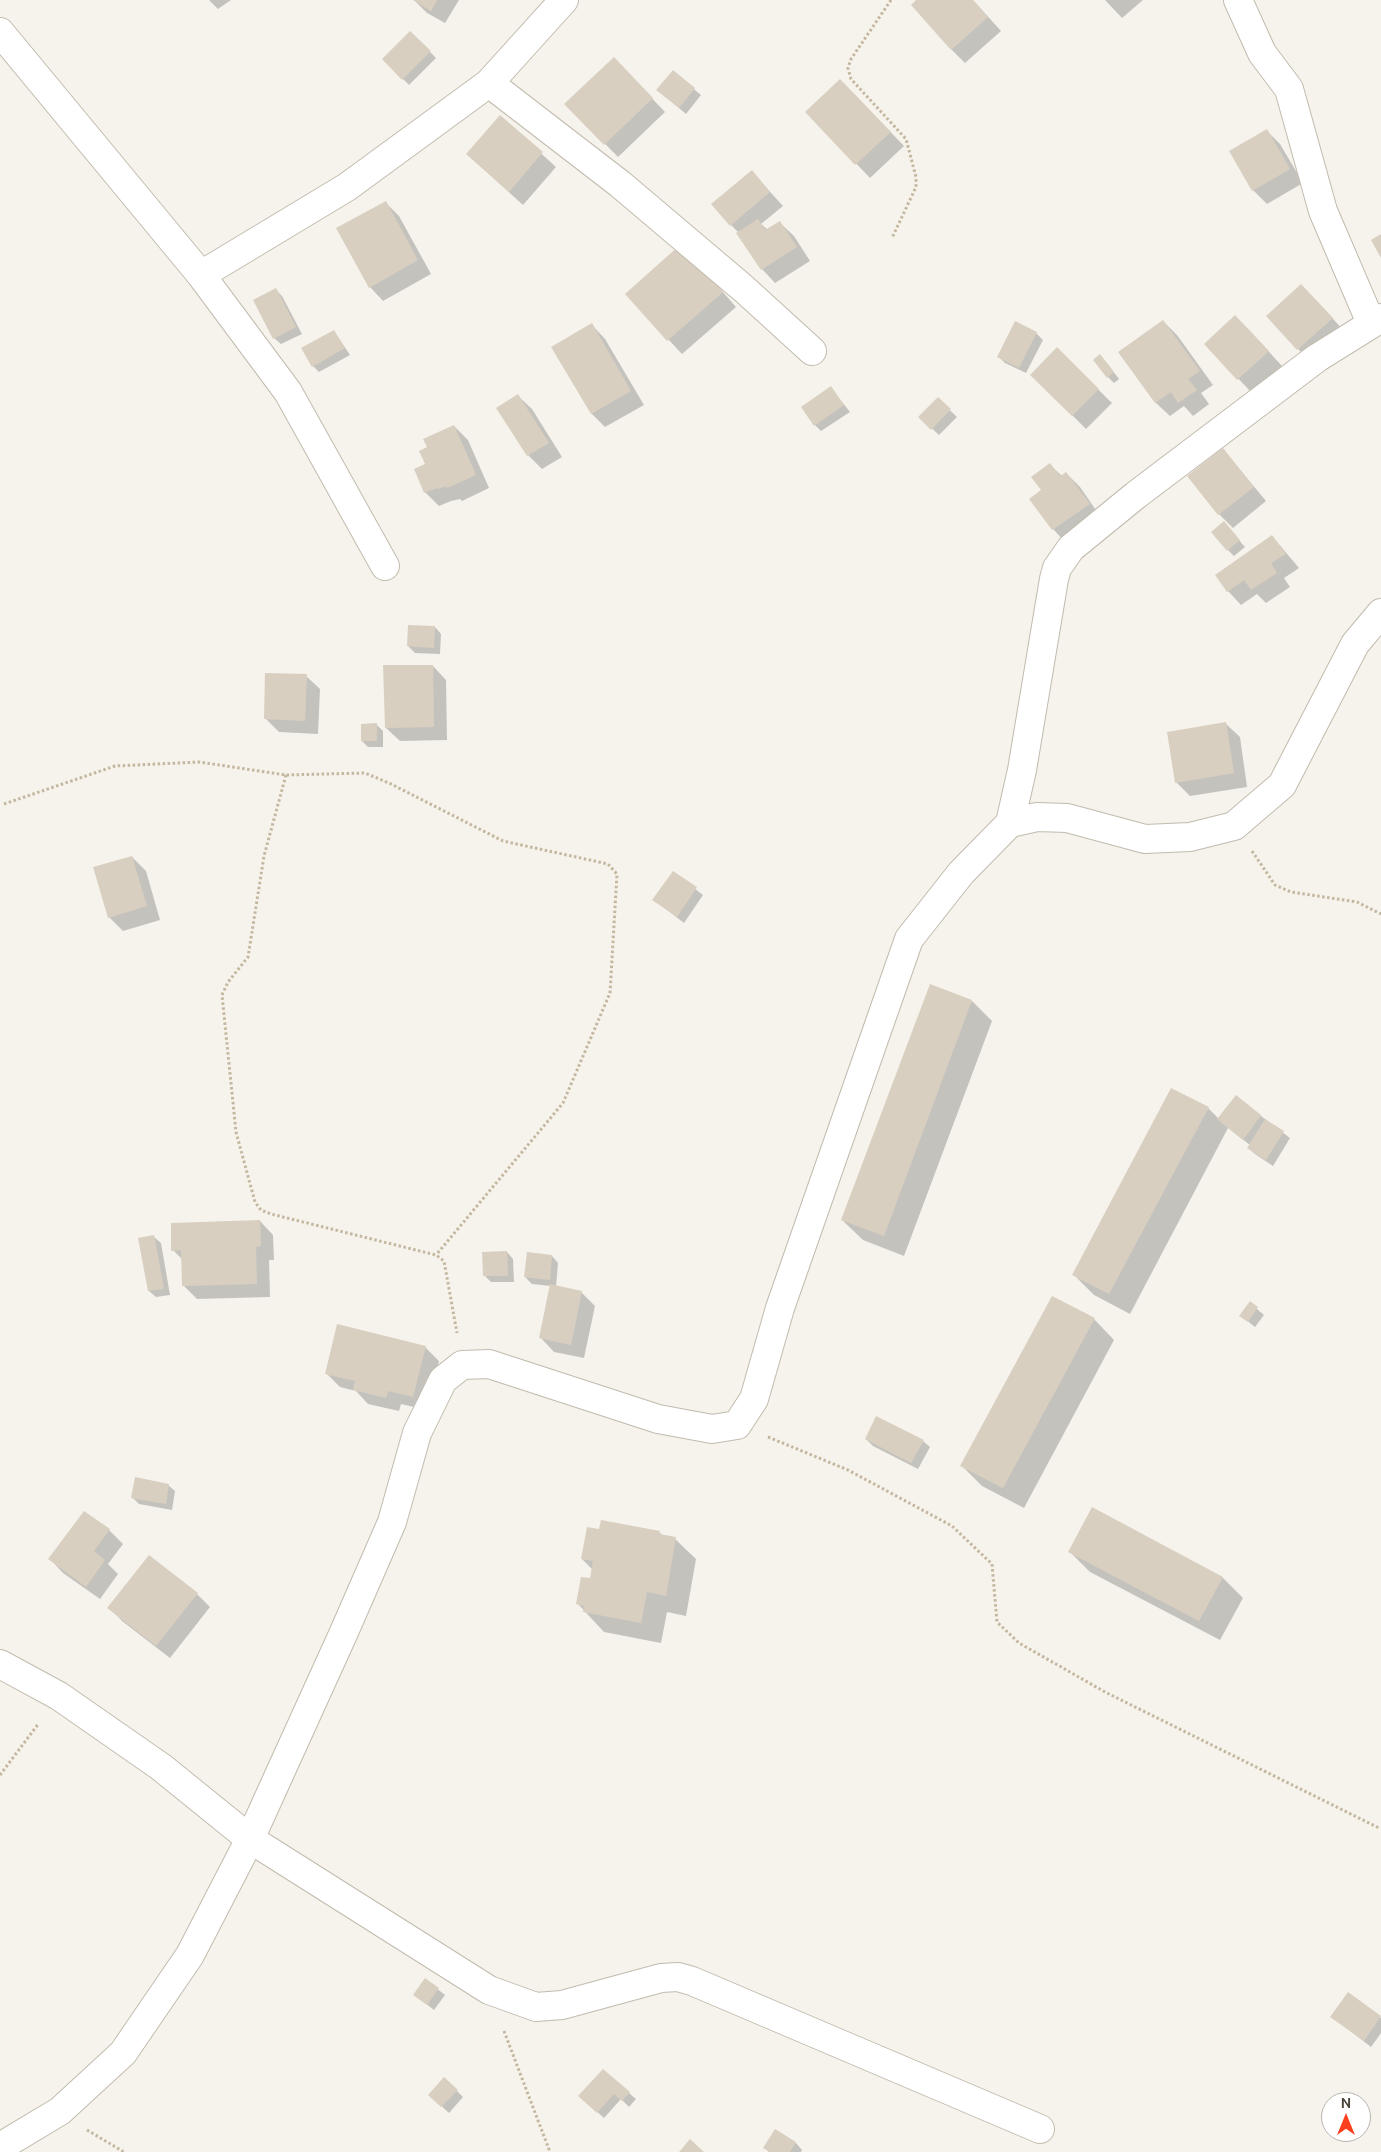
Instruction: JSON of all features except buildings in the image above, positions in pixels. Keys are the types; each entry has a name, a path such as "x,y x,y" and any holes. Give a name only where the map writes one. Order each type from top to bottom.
{"street":[{"path":"201,275 347,187 489,83 564,0"},
{"path":"1010,824 1022,770 1054,579 1058,568 1071,548 1136,494 1317,358 1376,320 1323,211 1289,89 1262,53 1238,0"},
{"path":"0,32 201,275 288,392 385,566"},
{"path":"489,83 620,184 812,351"},
{"path":"0,2147 60,2111 124,2053 190,1955 250,1839 392,1522 417,1433 443,1380 462,1365 489,1364 658,1419 712,1429 737,1425 754,1399 780,1308 909,939 960,873 1010,824 1037,817 1067,818 1097,824 1145,839 1190,837 1234,826 1282,785 1355,644 1381,613"},
{"path":"0,1664 59,1696 161,1767 250,1839 489,1990 536,2007 562,2005 662,1978 678,1977 1040,2129"}],"path":[{"path":"891,0 851,59 848,68 851,78 906,139 916,177 916,187 892,238"},
{"path":"4,804 115,766 199,762 286,775 365,773 389,783 503,841 608,864 617,874 610,994 563,1103 436,1255"},
{"path":"286,775 264,856 248,957 228,982 222,995 236,1132 255,1202 261,1210 271,1214 436,1255 444,1261 462,1365"},
{"path":"1234,826 1275,885 1290,892 1356,902 1381,914"},
{"path":"737,1425 848,1470 952,1526 992,1564 997,1622 1019,1643 1105,1692 1379,1828"},
{"path":"0,1775 59,1696"},
{"path":"489,1990 550,2152"},
{"path":"60,2111 124,2152"}]}
